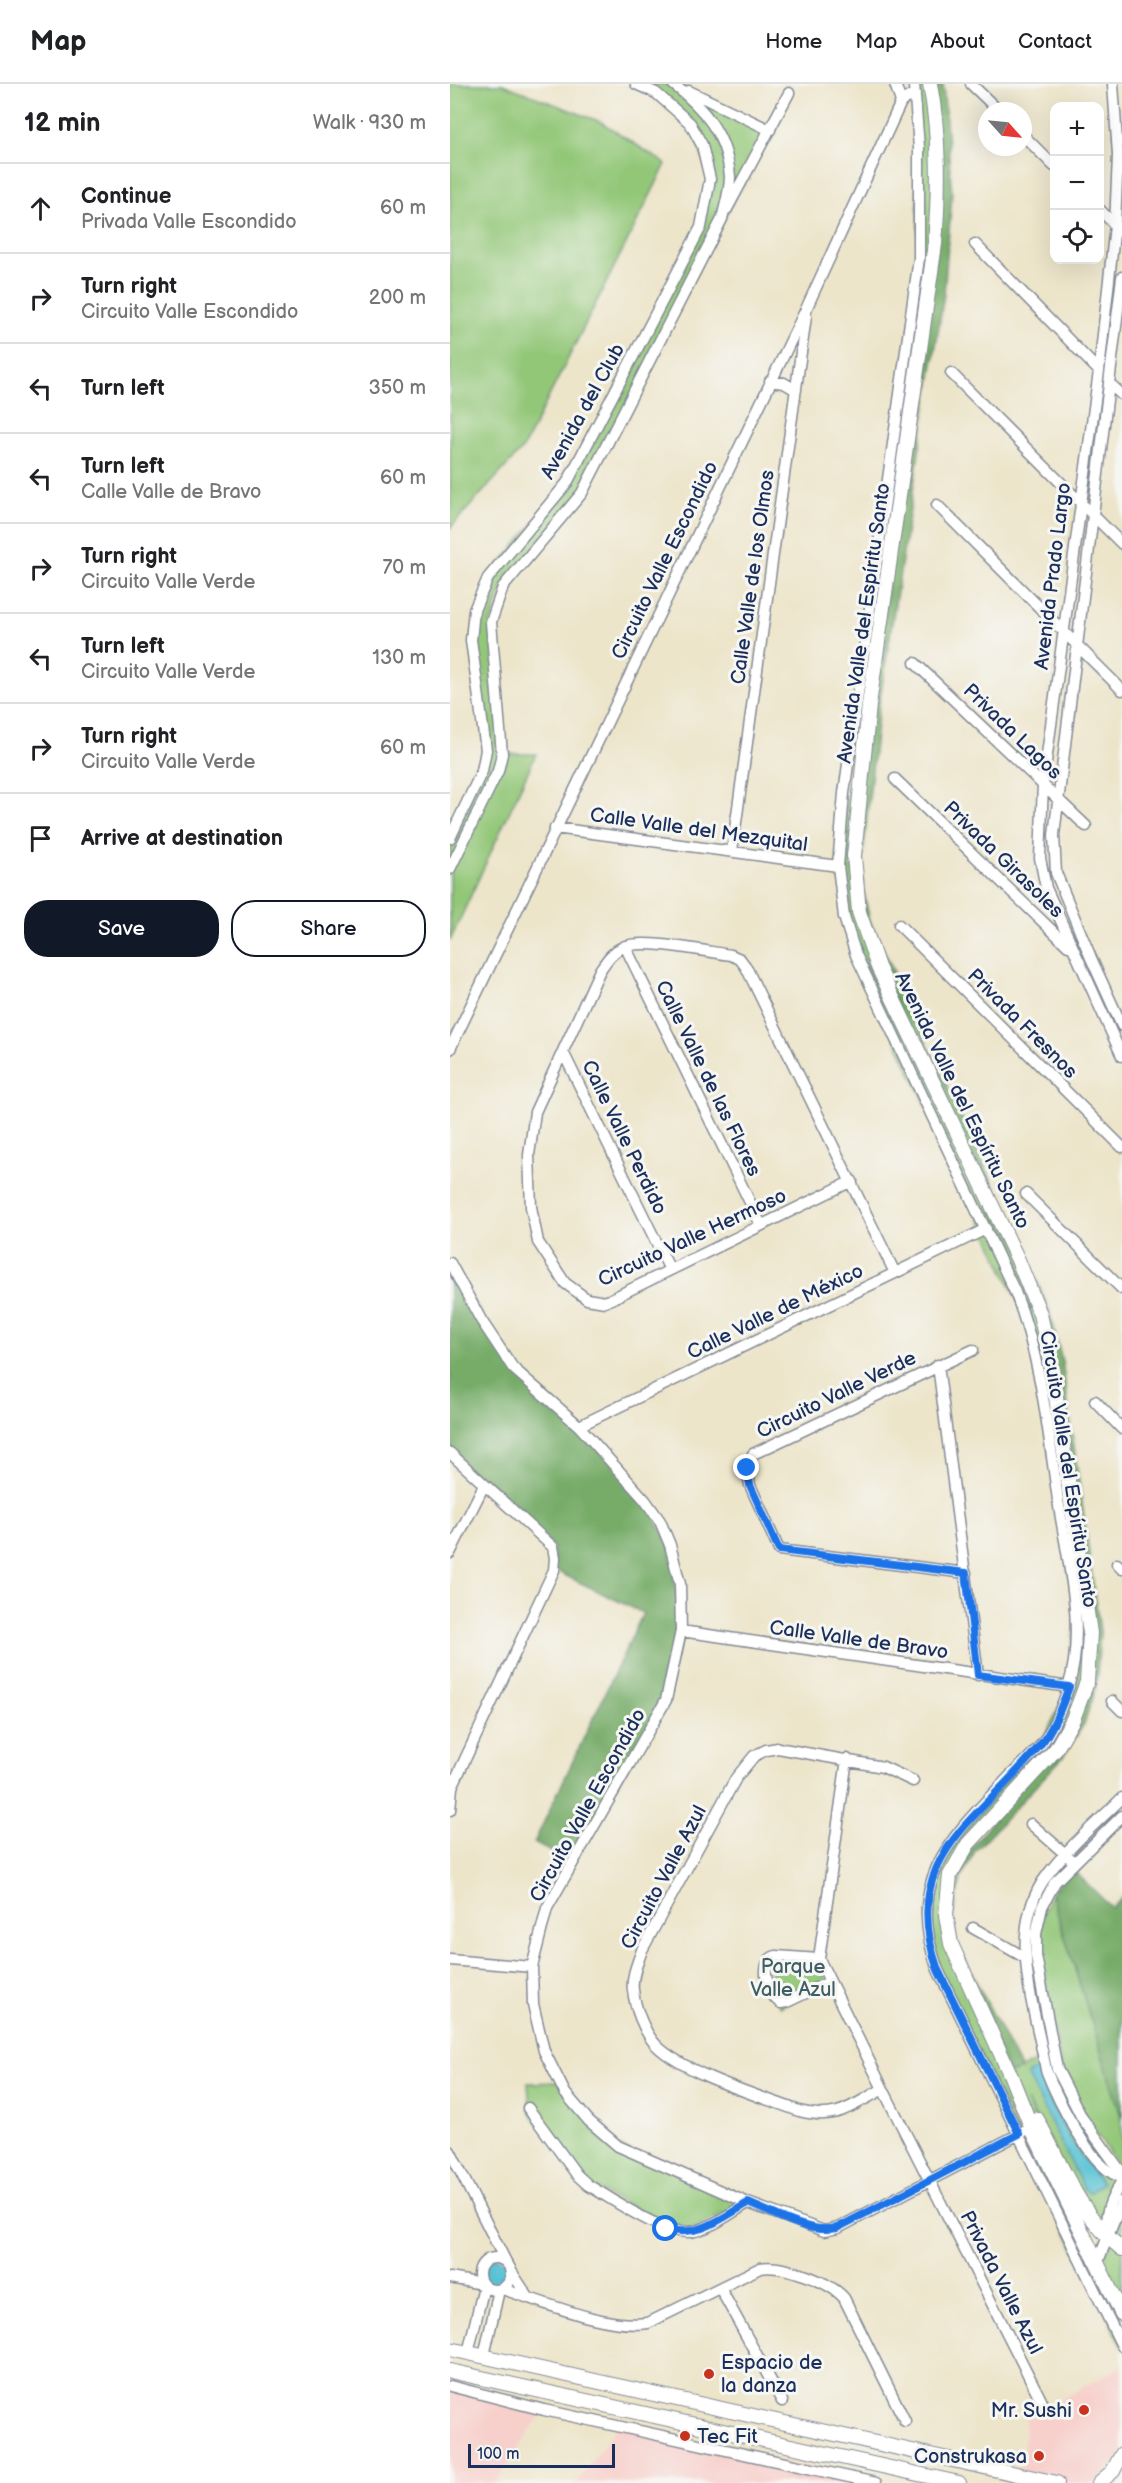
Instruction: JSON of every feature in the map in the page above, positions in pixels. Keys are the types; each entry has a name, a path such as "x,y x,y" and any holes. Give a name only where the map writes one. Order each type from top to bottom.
{"main road":[{"name":"Avenida Valle del Espíritu Santo","path":"930,84 938,145 935,244 869,705 854,856 859,912 878,968 1018,1260 1040,1314 1051,1362 1090,1633 1087,1682 1073,1719 1056,1749 968,1844 950,1875 946,1915 951,1944 1010,2074 1084,2207 1108,2238 1122,2249"},
{"name":"Avenida Valle del Espíritu Santo","path":"1010,2074 1026,2130 1122,2314"},
{"path":"450,2349 1057,2483"},
{"path":"450,2371 959,2483"},
{"path":"1099,2483 1113,2470 1122,2454"}],"street":[{"name":"Avenida del Club","path":"450,838 482,771 486,750 471,640 474,610 488,578 567,483 701,226 710,179 702,145 690,123 656,93 636,84"},
{"name":"Avenida del Club","path":"674,84 770,130"},
{"name":"Avenida del Club","path":"674,84 706,113 721,139 730,178 722,219"},
{"path":"895,84 901,102 915,88"},
{"path":"971,84 990,102"},
{"path":"1113,84 1122,94"},
{"name":"Avenida Prado Largo","path":"1113,84 1118,155 1118,229 1043,784 1040,858 1046,888 1072,950 1122,1056"},
{"name":"Circuito Valle del Espíritu Santo","path":"915,88 919,148 919,258 847,770 838,866 844,917 856,955 1028,1323 1036,1358 1075,1612 1076,1655 1069,1687 1059,1713 1041,1744 965,1823 944,1850 932,1878 927,1914 930,1947 938,1970 1026,2130 1122,2346"},
{"name":"Avenida del Club","path":"450,869 498,771 502,754 491,622 503,587 582,493 789,93"},
{"name":"Circuito Valle Escondido","path":"450,1049 807,307 901,102"},
{"path":"1032,144 1050,162"},
{"path":"1104,214 1118,229"},
{"path":"701,226 715,233"},
{"path":"975,244 1099,371"},
{"name":"Avenida Prado Largo","path":"1122,277 1054,835 1056,873 1122,1026"},
{"name":"Calle Valle de los Olmos","path":"732,851 807,307"},
{"path":"951,373 1122,544"},
{"path":"770,381 784,383 796,390"},
{"path":"1109,383 1122,395"},
{"path":"937,505 1122,690"},
{"name":"Privada Lagos","path":"915,663 1086,826"},
{"name":"Privada Girasoles","path":"895,779 1072,950 1091,958"},
{"path":"474,787 487,792"},
{"name":"Calle Valle del Mezquital","path":"555,828 838,866"},
{"name":"Privada Fresnos","path":"899,925 1122,1147"},
{"path":"625,946 645,944 731,955 740,959 752,978 895,1273"},
{"name":"Circuito Valle Hermoso","path":"625,946 611,954 600,970 535,1112 529,1155 531,1206 538,1242 565,1284 587,1299 605,1302 852,1181"},
{"name":"Calle Valle de las Flores","path":"625,946 761,1225"},
{"name":"Calle Valle Perdido","path":"563,1052 670,1270"},
{"path":"1026,1194 1122,1288"},
{"name":"Calle Valle de México","path":"579,1426 986,1229"},
{"name":"Circuito Valle Escondido","path":"450,1263 481,1320 513,1368 579,1426 645,1500 660,1521 670,1545 680,1584 681,1631 666,1701 547,1908 532,1967 533,2004 544,2051 565,2093 589,2121 618,2146 748,2203 824,2231 837,2228 1026,2130"},
{"name":"Circuito Valle Verde","path":"966,1573 779,1550 750,1485 747,1468 753,1454 973,1350"},
{"name":"Circuito Valle Verde","path":"938,1365 978,1675"},
{"path":"1095,1401 1122,1429"},
{"path":"450,1453 553,1547 555,1564 453,1787 450,1810"},
{"path":"450,1552 484,1485"},
{"name":"Calle Valle de Bravo","path":"681,1631 1069,1687"},
{"path":"1112,1701 1122,1711"},
{"name":"Circuito Valle Azul","path":"883,2089 843,2111 817,2116 745,2090 691,2068 656,2045 646,2033 633,1989 642,1950 744,1766 754,1756 766,1750 778,1748 848,1759 883,1767 913,1781"},
{"path":"848,1759 819,1959 931,2180"},
{"path":"1108,2238 1105,2224 1107,2213 1122,2177 1082,2118 1057,2068 1034,1978 1024,1957 1026,1923 1035,1895 1048,1874 1122,1798"},
{"path":"1034,1978 1036,1934 1042,1907 1055,1882 1122,1816"},
{"path":"1030,1824 1075,1862"},
{"path":"973,1928 1024,1957"},
{"path":"819,1959 770,1957 766,1962 766,1968 773,1995 776,2000 787,2002 829,1982"},
{"path":"450,1960 532,1967"},
{"path":"528,2108 577,2175 588,2185 666,2229 682,2234 697,2231 748,2203"},
{"path":"450,2151 509,2266 528,2297"},
{"name":"Privada Valle Azul","path":"931,2180 1041,2400"},
{"path":"1097,2264 1122,2201"},
{"path":"453,2278 480,2270 489,2259 494,2237"},
{"path":"489,2259 500,2258 509,2266 510,2282 492,2288"},
{"path":"453,2278 528,2297 602,2320 630,2325 648,2323 760,2268 771,2266 810,2278 837,2290 844,2298 905,2421"},
{"path":"476,2355 492,2288 480,2270"},
{"path":"476,2355 492,2288"},
{"path":"720,2288 782,2402"},
{"path":"450,2386 544,2410 876,2483"}],"shaded area":[{"path":"1122,2366 1122,2452 1097,2483 1057,2483 1021,2475 1026,2418"},
{"path":"450,2386 544,2410 496,2483 450,2482"},
{"path":"617,2426 876,2483 577,2483"}],"green space":[{"path":"450,84 502,84 601,122 666,164 523,448 450,528"},
{"path":"636,84 675,84 770,130 582,493 503,587 491,622 502,754 536,754 450,941 450,838 486,750 471,640 488,578 567,483 701,227 710,179 690,123"},
{"path":"914,84 930,84 938,195 852,890 1040,1314 1090,1633 1073,1719 968,1844 946,1915 1010,2074 1044,2058 1082,2140 1122,2178 1107,2213 1122,2201 1122,2346 938,1970 927,1913 944,1850 1041,1744 1069,1687 1075,1612 1028,1323 856,955 838,866 919,258","holes":["1027,2101 1084,2207 1108,2238 1096,2263"]},
{"path":"930,84 943,84 952,194 944,294 879,705 863,854 863,890 870,921 1026,1255 1049,1310 1062,1361 1100,1632 1096,1685 1084,1724 1063,1757 975,1851 961,1878 953,1915 956,1941 1021,2070 1010,2074 951,1944 950,1875 1073,1719 1090,1633 1040,1314 858,921 852,853 935,244"},
{"path":"450,1263 513,1368 579,1426 645,1500 670,1545 681,1631 666,1700 572,1863 534,1843 643,1613 554,1570 553,1547 450,1453"},
{"path":"1072,1869 1112,1908 1122,1898 1122,2118 1051,1893"},
{"path":"1051,1893 1122,2118 1122,2173 1064,2083 1036,1934"},
{"name":"Parque Valle Azul","path":"765,1953 819,1960 827,1982 780,2007"},
{"path":"558,2082 618,2146 748,2203 682,2234 588,2185 530,2113 528,2083"}],"water":[{"path":"1040,2067 1042,2080 1064,2128 1102,2183 1090,2192 1084,2189 1027,2074"},
{"path":"495,2258 506,2263 511,2274 506,2285 495,2290 484,2285 479,2274 484,2263"}],"place":[{"name":"Espacio de la danza","path":"709,2374"},
{"name":"Mr. Sushi","path":"1084,2410"},
{"name":"Tec Fit","path":"685,2436"},
{"name":"Construkasa","path":"1039,2456"}],"route":[{"path":"666,2229 682,2234 697,2231 748,2203 808,2227 824,2231 837,2228 1019,2134 938,1970 930,1947 927,1914 932,1878 944,1850 965,1823 1041,1744 1059,1713 1069,1687 978,1675 966,1573 779,1550 750,1485 747,1468"}]}
